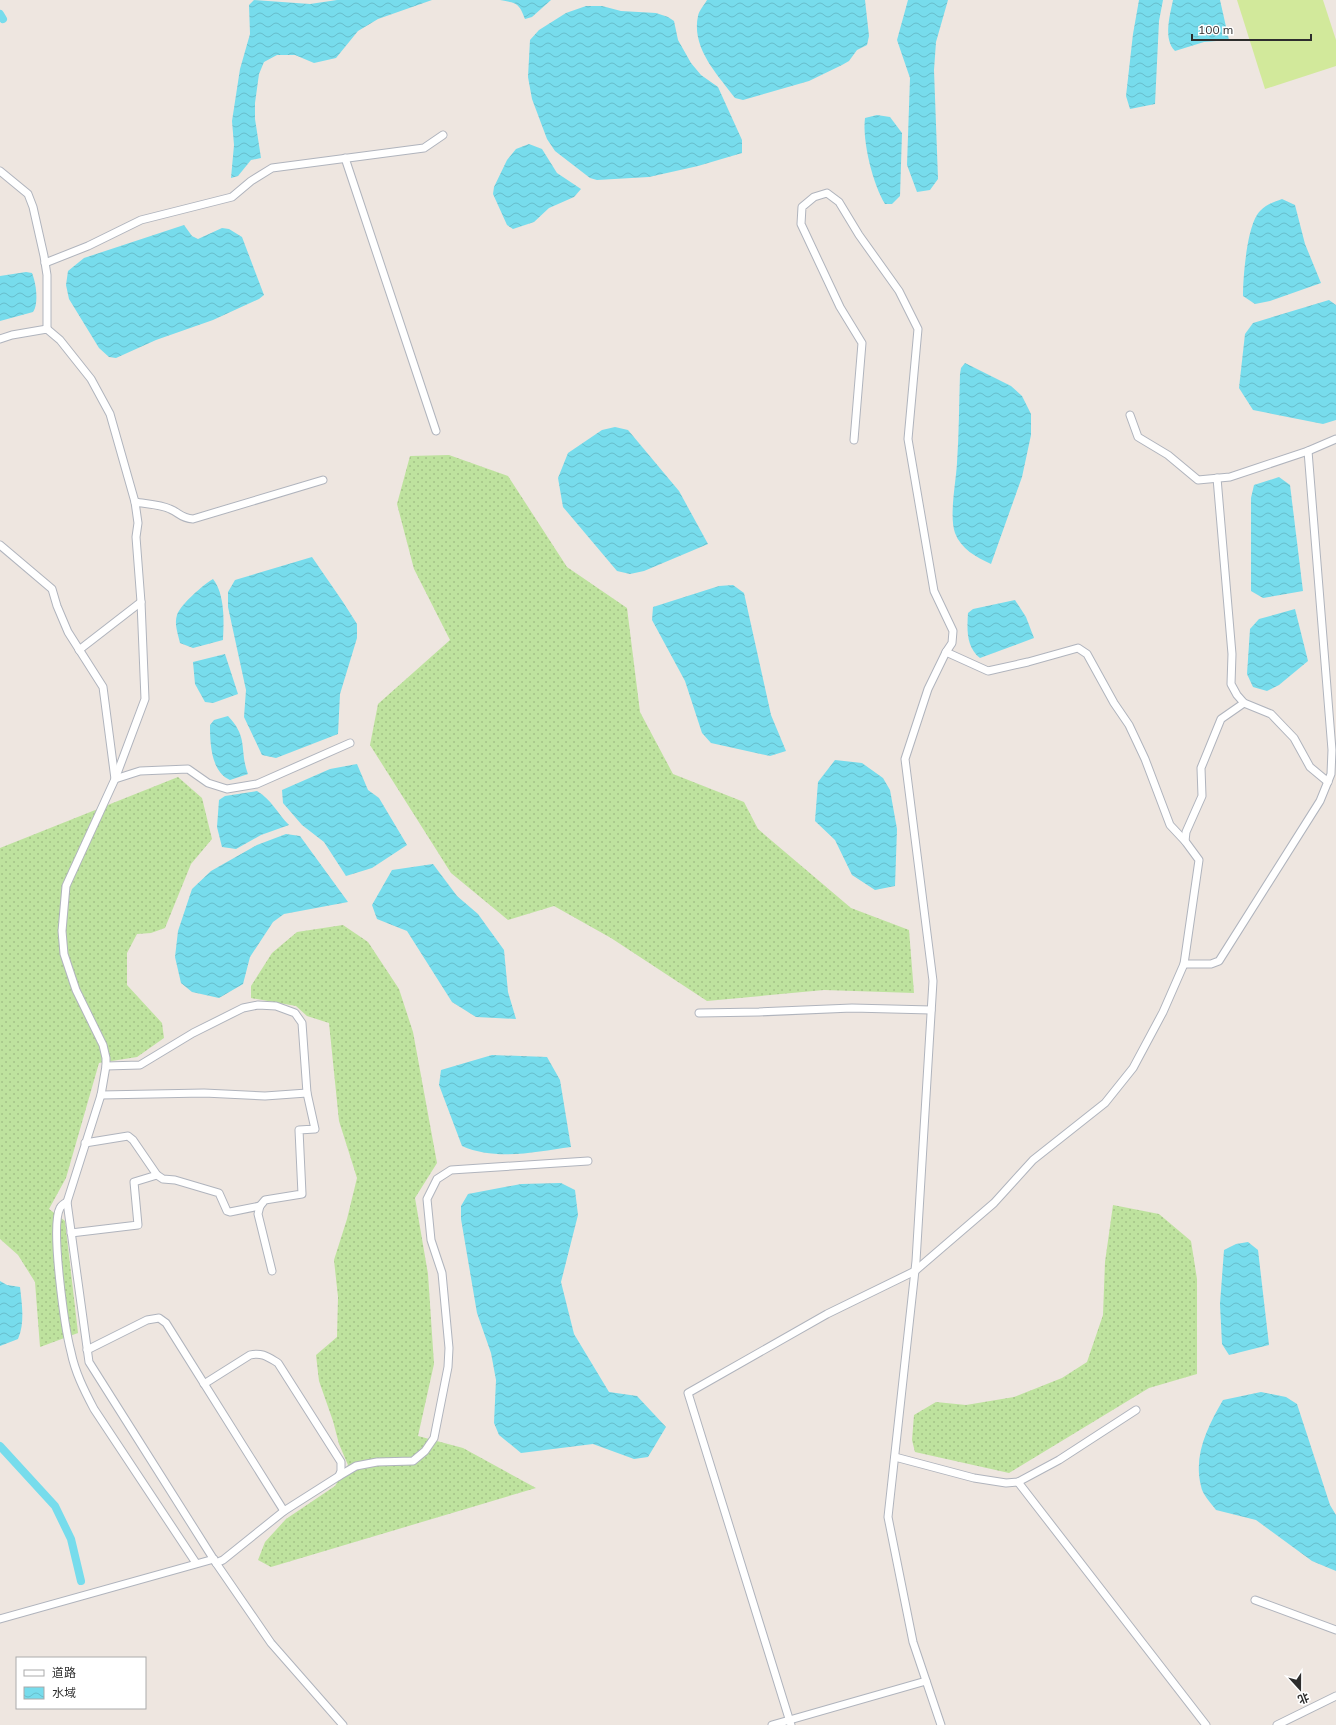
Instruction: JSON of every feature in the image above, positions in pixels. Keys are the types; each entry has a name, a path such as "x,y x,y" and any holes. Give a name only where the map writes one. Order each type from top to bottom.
{"street":[{"path":"45,263 88,246 142,220 232,197 251,181 272,168 424,148 443,135"},
{"path":"345,158 436,432"},
{"path":"0,171 28,194 33,207 47,275 47,329 60,340 90,380 110,414 135,502 138,523 136,537 141,602 145,699 115,779 66,886 62,931 64,954 76,990 103,1045 106,1066 101,1094 67,1202 89,1362 215,1561 271,1643 343,1725"},
{"path":"854,440 862,342 840,307 801,224 802,207 814,197 826,193 839,202 859,235 899,291 918,328 908,439 934,591 953,631 952,643 928,689 905,759 933,981 915,1271 888,1517 913,1642 941,1725"},
{"path":"0,339 12,335 47,329"},
{"path":"1130,415 1138,437 1168,455 1198,480 1230,477 1308,451 1336,439"},
{"path":"1184,964 1211,964 1219,961 1320,801 1331,774 1332,750 1308,451"},
{"path":"1217,478 1232,654 1231,684 1237,696 1244,703 1272,714 1294,738 1310,767 1328,782"},
{"path":"135,502 160,506 170,509 183,518 193,519 323,480"},
{"path":"0,545 52,589 68,632 103,687 115,779"},
{"path":"79,650 141,602"},
{"path":"790,1722 688,1393 827,1314 915,1271 994,1203 1033,1160 1105,1103 1134,1068 1163,1012 1184,964 1199,860 1170,825 1145,759 1129,725 1114,703 1087,654 1078,648 988,672 946,652"},
{"path":"1184,841 1186,832 1202,796 1200,768 1221,719 1244,703"},
{"path":"115,779 140,771 188,769 208,783 226,789 257,784 350,743"},
{"path":"106,1066 140,1066 194,1033 243,1008 258,1005 276,1006 295,1013 302,1023 307,1093 315,1129 299,1130 302,1194 266,1200 260,1206 258,1214 272,1271"},
{"path":"699,1013 852,1008 931,1010"},
{"path":"101,1094 204,1093 265,1096 307,1093"},
{"path":"85,1143 128,1136 133,1140 157,1175 163,1179 175,1180 218,1193 227,1211 230,1212 260,1206"},
{"path":"0,1619 196,1564 223,1560 284,1511 356,1466 377,1462 413,1460 426,1451 434,1438 448,1367 449,1348 442,1272 431,1240 427,1198 437,1179 451,1170 588,1160"},
{"path":"71,1233 138,1225 134,1182 157,1175"},
{"path":"67,1202 60,1208 57,1227 59,1277 70,1352 81,1383 94,1409 196,1564"},
{"path":"87,1350 147,1320 159,1318 166,1323 284,1511"},
{"path":"204,1384 250,1354 257,1353 267,1355 278,1363 341,1462 341,1471 339,1476"},
{"path":"895,1457 974,1478 1006,1483 1018,1482 1059,1460 1136,1410"},
{"path":"1018,1482 1206,1725"},
{"path":"1255,1600 1336,1630"},
{"path":"772,1725 790,1722 926,1681"},
{"path":"1277,1725 1336,1696"}],"green space":[{"path":"1237,0 1323,0 1336,40 1336,66 1265,89"},
{"path":"449,455 508,476 567,567 627,608 640,712 673,774 744,802 758,829 851,908 909,930 914,993 824,990 707,1001 611,938 554,906 508,920 451,873 370,745 378,704 450,640 414,569 397,504 410,456"},
{"path":"178,777 202,798 212,839 191,864 165,928 151,933 137,934 127,953 127,985 162,1023 164,1038 137,1057 99,1063 66,1178 49,1209 65,1221 78,1333 40,1347 35,1282 18,1255 0,1239 0,848"},
{"path":"343,925 368,942 399,989 413,1032 437,1163 415,1198 428,1274 434,1364 418,1436 463,1448 536,1488 271,1567 258,1560 265,1542 286,1519 335,1486 348,1465 339,1444 333,1421 319,1381 316,1355 337,1337 338,1297 334,1260 347,1219 357,1178 339,1121 329,1023 307,1016 296,1006 251,998 251,986 272,953 297,932"},
{"path":"1113,1205 1159,1214 1191,1241 1197,1279 1197,1374 1149,1388 1009,1473 915,1452 912,1440 914,1415 936,1402 966,1405 1014,1397 1062,1378 1087,1362 1103,1315 1105,1262"}],"water":[{"path":"254,0 310,4 337,0 432,0 378,19 358,31 336,58 314,63 295,55 277,55 264,62 259,74 255,103 255,119 261,158 251,160 238,176 231,178 234,145 232,121 240,69 250,34 249,5"},
{"path":"500,0 551,0 532,17 525,19 517,5"},
{"path":"707,0 865,0 869,36 867,45 857,50 849,61 809,81 743,100 735,98 714,70 702,50 698,39 698,16"},
{"path":"908,0 948,0 936,42 934,70 938,179 930,190 917,192 907,165 910,78 897,40"},
{"path":"1139,0 1163,0 1159,21 1155,104 1130,109 1126,96 1133,34"},
{"path":"1173,0 1220,0 1229,40 1204,42 1175,51 1171,46 1168,34"},
{"path":"586,6 602,6 621,11 656,13 668,17 674,21 678,40 691,63 701,75 718,87 742,140 742,153 698,166 649,177 597,180 590,178 555,151 547,139 532,99 528,77 530,40 539,30 566,13"},
{"path":"877,115 890,117 902,133 900,196 892,204 885,204 876,186 869,162 865,138 865,118"},
{"path":"529,144 542,149 557,173 581,189 574,197 549,208 534,222 513,229 507,225 493,194 494,187 507,160 516,149"},
{"path":"1282,199 1295,205 1305,244 1321,283 1270,301 1255,304 1243,296 1245,264 1252,227 1260,211 1273,202"},
{"path":"184,225 192,236 198,239 222,228 229,229 242,237 264,295 259,299 213,320 156,340 116,358 109,357 99,348 69,299 66,285 68,271 84,258"},
{"path":"26,272 32,273 36,287 36,304 33,312 0,321 0,276"},
{"path":"1329,300 1336,305 1336,420 1323,424 1253,410 1239,388 1245,334 1253,323"},
{"path":"965,363 1011,386 1022,396 1031,414 1031,435 1022,477 991,564 975,555 961,544 953,526 953,508 958,452 960,374 961,368"},
{"path":"615,427 628,430 679,491 708,544 644,571 630,574 617,571 563,507 558,478 568,453 602,430"},
{"path":"1279,477 1290,485 1303,591 1263,598 1251,591 1251,498 1254,485"},
{"path":"312,557 357,624 357,638 340,694 338,734 276,758 262,755 244,717 246,690 228,607 228,592 235,580"},
{"path":"213,579 220,592 222,600 223,640 193,648 180,643 176,622 179,611 193,595"},
{"path":"733,585 744,593 771,715 786,751 770,756 711,743 702,733 685,681 652,620 653,607 719,586"},
{"path":"1015,600 1026,617 1034,638 980,658 972,649 968,637 968,613 973,609"},
{"path":"1295,609 1308,661 1279,685 1267,691 1253,687 1247,674 1250,629 1259,619"},
{"path":"225,654 238,694 213,703 205,702 195,684 193,662"},
{"path":"228,716 239,731 245,766 248,774 230,780 219,771 215,764 211,748 210,732 210,725 214,720"},
{"path":"835,760 862,763 883,778 890,790 897,829 895,886 875,890 852,875 835,840 815,821 818,782"},
{"path":"357,764 368,790 379,798 407,845 372,868 346,876 324,842 302,825 283,803 282,790 330,769"},
{"path":"257,791 271,803 289,825 261,835 236,849 222,847 217,827 219,800 225,796"},
{"path":"286,834 300,836 348,902 284,914 273,922 250,957 243,984 219,998 192,992 181,983 175,957 178,931 192,889 211,871 257,845"},
{"path":"433,864 457,896 478,914 504,950 508,992 516,1019 476,1017 452,1002 407,931 377,919 372,905 392,870"},
{"path":"492,1055 547,1057 560,1080 571,1147 530,1153 502,1154 475,1151 462,1146 439,1085 441,1070"},
{"path":"561,1183 575,1190 578,1215 561,1282 574,1334 609,1392 637,1396 666,1427 648,1457 634,1459 593,1444 521,1453 499,1435 494,1423 496,1380 491,1353 477,1313 461,1219 461,1206 468,1194 521,1184"},
{"path":"1248,1242 1258,1250 1269,1345 1229,1355 1222,1344 1220,1304 1224,1250 1236,1244"},
{"path":"0,1281 7,1285 20,1287 22,1300 22,1327 18,1339 0,1346"},
{"path":"1261,1392 1286,1397 1297,1404 1330,1505 1336,1515 1336,1571 1312,1561 1256,1520 1216,1510 1202,1489 1199,1474 1200,1452 1207,1430 1223,1400"}],"waterway":[{"path":"0,14 3,19"},
{"path":"0,1446 55,1506 71,1539 81,1581"}]}
